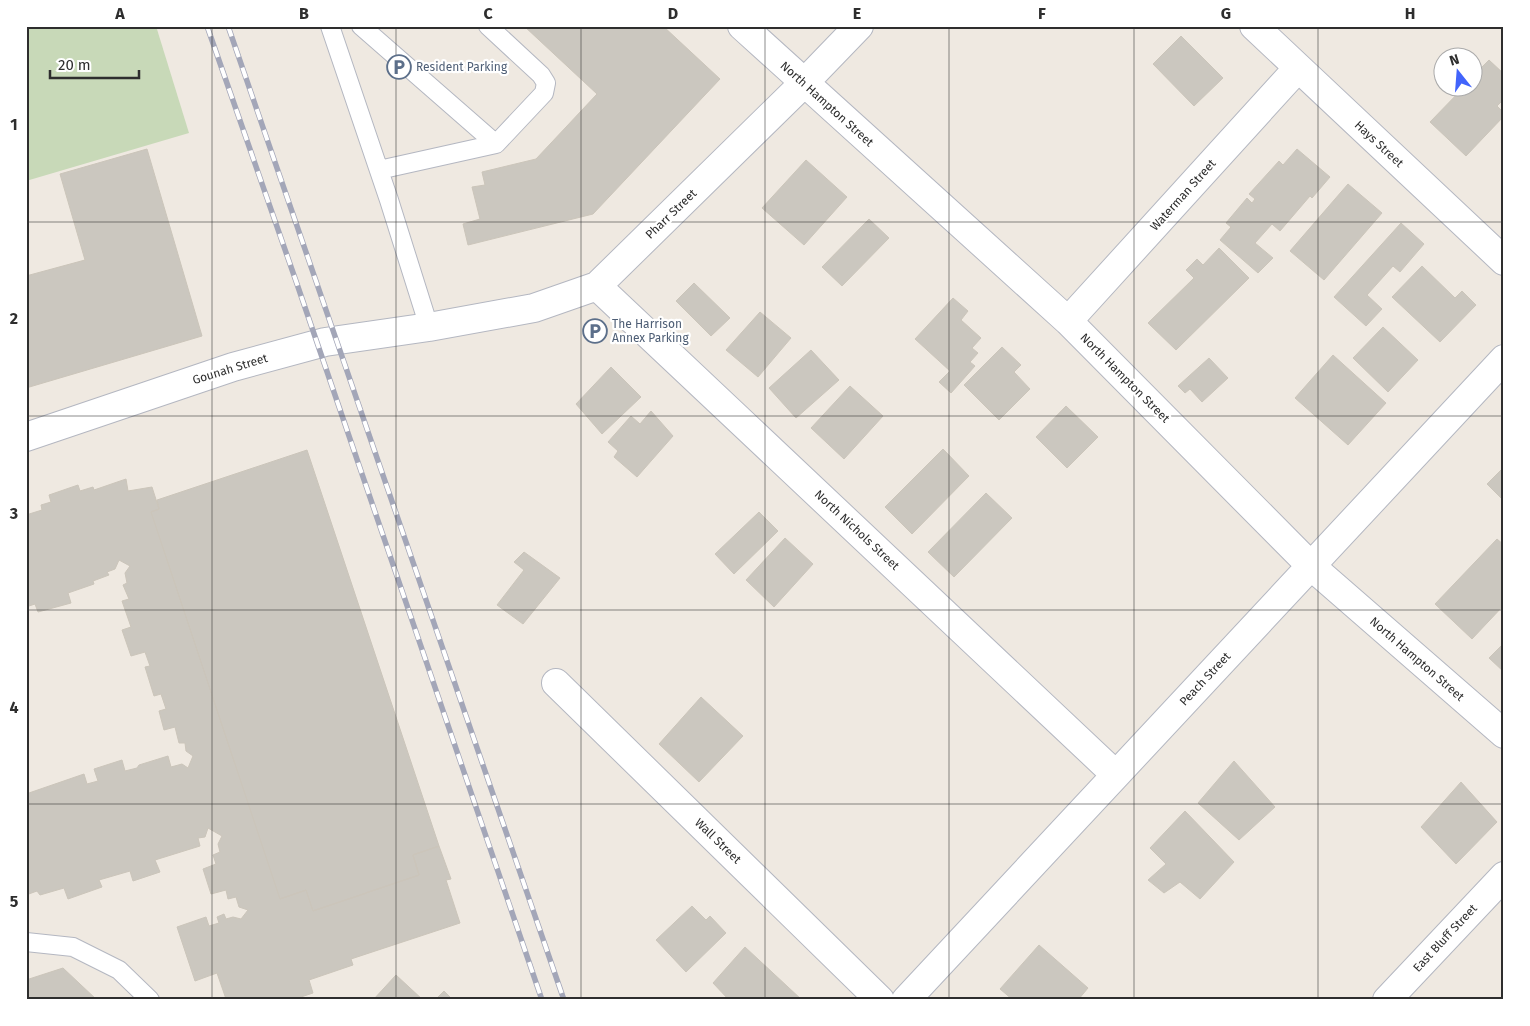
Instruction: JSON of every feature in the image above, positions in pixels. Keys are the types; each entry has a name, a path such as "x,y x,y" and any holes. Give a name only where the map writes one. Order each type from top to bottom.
{"street":[{"name":"North Hampton Street","path":"742,26 1068,321 1311,566 1504,734"},
{"name":"Pharr Street","path":"434,326 534,308 597,286 804,84 859,26"},
{"name":"Hays Street","path":"1254,26 1504,261"},
{"name":"Waterman Street","path":"1068,321 1298,68"},
{"name":"North Nichols Street","path":"597,286 1116,774"},
{"name":"Gounah Street","path":"26,438 233,367 325,342 434,326"},
{"name":"Peach Street","path":"906,1000 1504,359"},
{"name":"Wall Street","path":"556,683 880,1000"},
{"name":"East Bluff Street","path":"1387,1000 1504,876"}],"lane":[{"path":"330,26 434,326"},
{"path":"361,26 496,144"},
{"path":"379,170 496,144 544,93 546,84 541,75 488,26"},
{"path":"26,942 73,947 118,970 150,1000"}],"green space":[{"path":"26,26 156,26 189,133 26,181"}],"building":[{"path":"524,26 663,26 720,79 593,214 468,245 463,224 480,219 472,187 485,185 482,172 536,159 597,94"},
{"path":"1181,36 1223,78 1194,106 1153,64"},
{"path":"1489,60 1504,74 1504,99 1497,106 1504,113 1504,116 1466,156 1430,122 1453,98 1482,98 1482,67"},
{"path":"147,149 202,336 26,388 26,276 85,260 60,174"},
{"path":"1297,149 1330,177 1312,198 1310,196 1280,231 1272,224 1255,243 1273,258 1258,273 1220,240 1231,227 1226,223 1247,198 1252,203 1255,199 1249,194 1279,161 1283,165"},
{"path":"806,160 847,197 804,245 762,208"},
{"path":"1348,184 1382,213 1324,280 1290,251"},
{"path":"869,219 889,238 842,286 822,267"},
{"path":"1401,223 1424,244 1400,272 1393,266 1367,295 1382,309 1366,326 1334,297"},
{"path":"1219,248 1249,278 1176,350 1148,323 1194,278 1186,270 1197,259 1203,265"},
{"path":"1422,266 1455,298 1462,291 1476,305 1440,342 1392,297"},
{"path":"694,283 730,318 711,336 676,301"},
{"path":"953,298 968,311 961,320 981,338 972,348 978,353 970,362 975,366 951,393 939,382 950,371 915,339"},
{"path":"760,312 791,338 758,377 726,350"},
{"path":"1383,327 1418,360 1388,392 1353,358"},
{"path":"1002,347 1021,365 1014,372 1030,389 999,420 964,385"},
{"path":"811,350 839,380 796,418 769,388"},
{"path":"1333,355 1386,403 1348,445 1295,398"},
{"path":"1209,358 1228,378 1202,402 1190,389 1185,393 1178,386"},
{"path":"611,367 641,397 602,434 576,404"},
{"path":"850,386 883,416 844,459 811,428"},
{"path":"1066,406 1098,437 1067,468 1036,437"},
{"path":"651,411 673,436 637,477 614,457 618,451 608,442 631,416 640,424"},
{"path":"943,449 969,476 912,534 885,507"},
{"path":"307,450 439,846 413,855 419,875 313,911 306,890 280,899 151,512 159,509 157,500"},
{"path":"1504,467 1504,501 1487,484"},
{"path":"126,479 128,491 152,487 159,509 151,512 280,899 306,890 313,911 419,875 413,855 439,846 451,879 446,880 460,923 351,959 353,965 309,980 313,993 292,1000 223,1000 226,999 217,973 195,981 177,927 206,917 209,926 219,923 217,917 224,914 226,919 233,917 241,919 248,910 239,907 236,897 228,899 226,890 211,894 203,869 216,864 213,855 220,852 218,844 222,836 208,828 205,837 198,838 200,846 155,860 160,872 133,881 130,871 99,880 102,887 68,899 64,888 40,895 37,891 26,895 26,794 84,774 87,784 98,781 94,769 122,760 125,771 168,756 171,767 182,764 188,768 193,756 186,751 185,743 179,743 175,727 164,730 159,711 166,709 161,694 154,696 145,667 150,666 145,652 131,656 122,630 131,627 122,601 129,599 123,585 127,583 125,573 130,566 119,560 115,569 107,572 109,575 93,581 94,584 68,593 71,603 38,612 35,604 26,607 26,515 42,510 41,505 51,502 49,495 78,485 80,491 93,487 94,490"},
{"path":"986,493 1012,518 954,577 928,552"},
{"path":"759,512 778,531 734,574 715,554"},
{"path":"785,538 813,564 774,607 746,580"},
{"path":"1497,539 1504,545 1504,605 1472,639 1435,604"},
{"path":"524,552 560,578 523,624 497,605 524,570 514,562"},
{"path":"1504,643 1504,672 1489,658"},
{"path":"701,697 743,736 699,782 659,744"},
{"path":"1234,761 1275,807 1239,840 1198,803"},
{"path":"1461,782 1497,822 1456,864 1421,827"},
{"path":"1185,811 1234,862 1200,899 1180,882 1164,893 1148,880 1166,864 1150,848"},
{"path":"692,906 706,920 710,916 726,933 686,972 656,940"},
{"path":"1039,945 1088,988 1078,1000 1013,1000 1000,989"},
{"path":"745,947 802,1000 729,1000 713,983"},
{"path":"63,968 97,1000 26,1000 26,980"},
{"path":"396,975 423,1000 373,1000"},
{"path":"444,991 453,1000 435,1000"}],"railway":[{"path":"207,26 542,1000"},
{"path":"228,26 564,1000"}],"place":[{"name":"Resident Parking","path":"399,67"},
{"name":"The Harrison Annex Parking","path":"595,331"}]}
